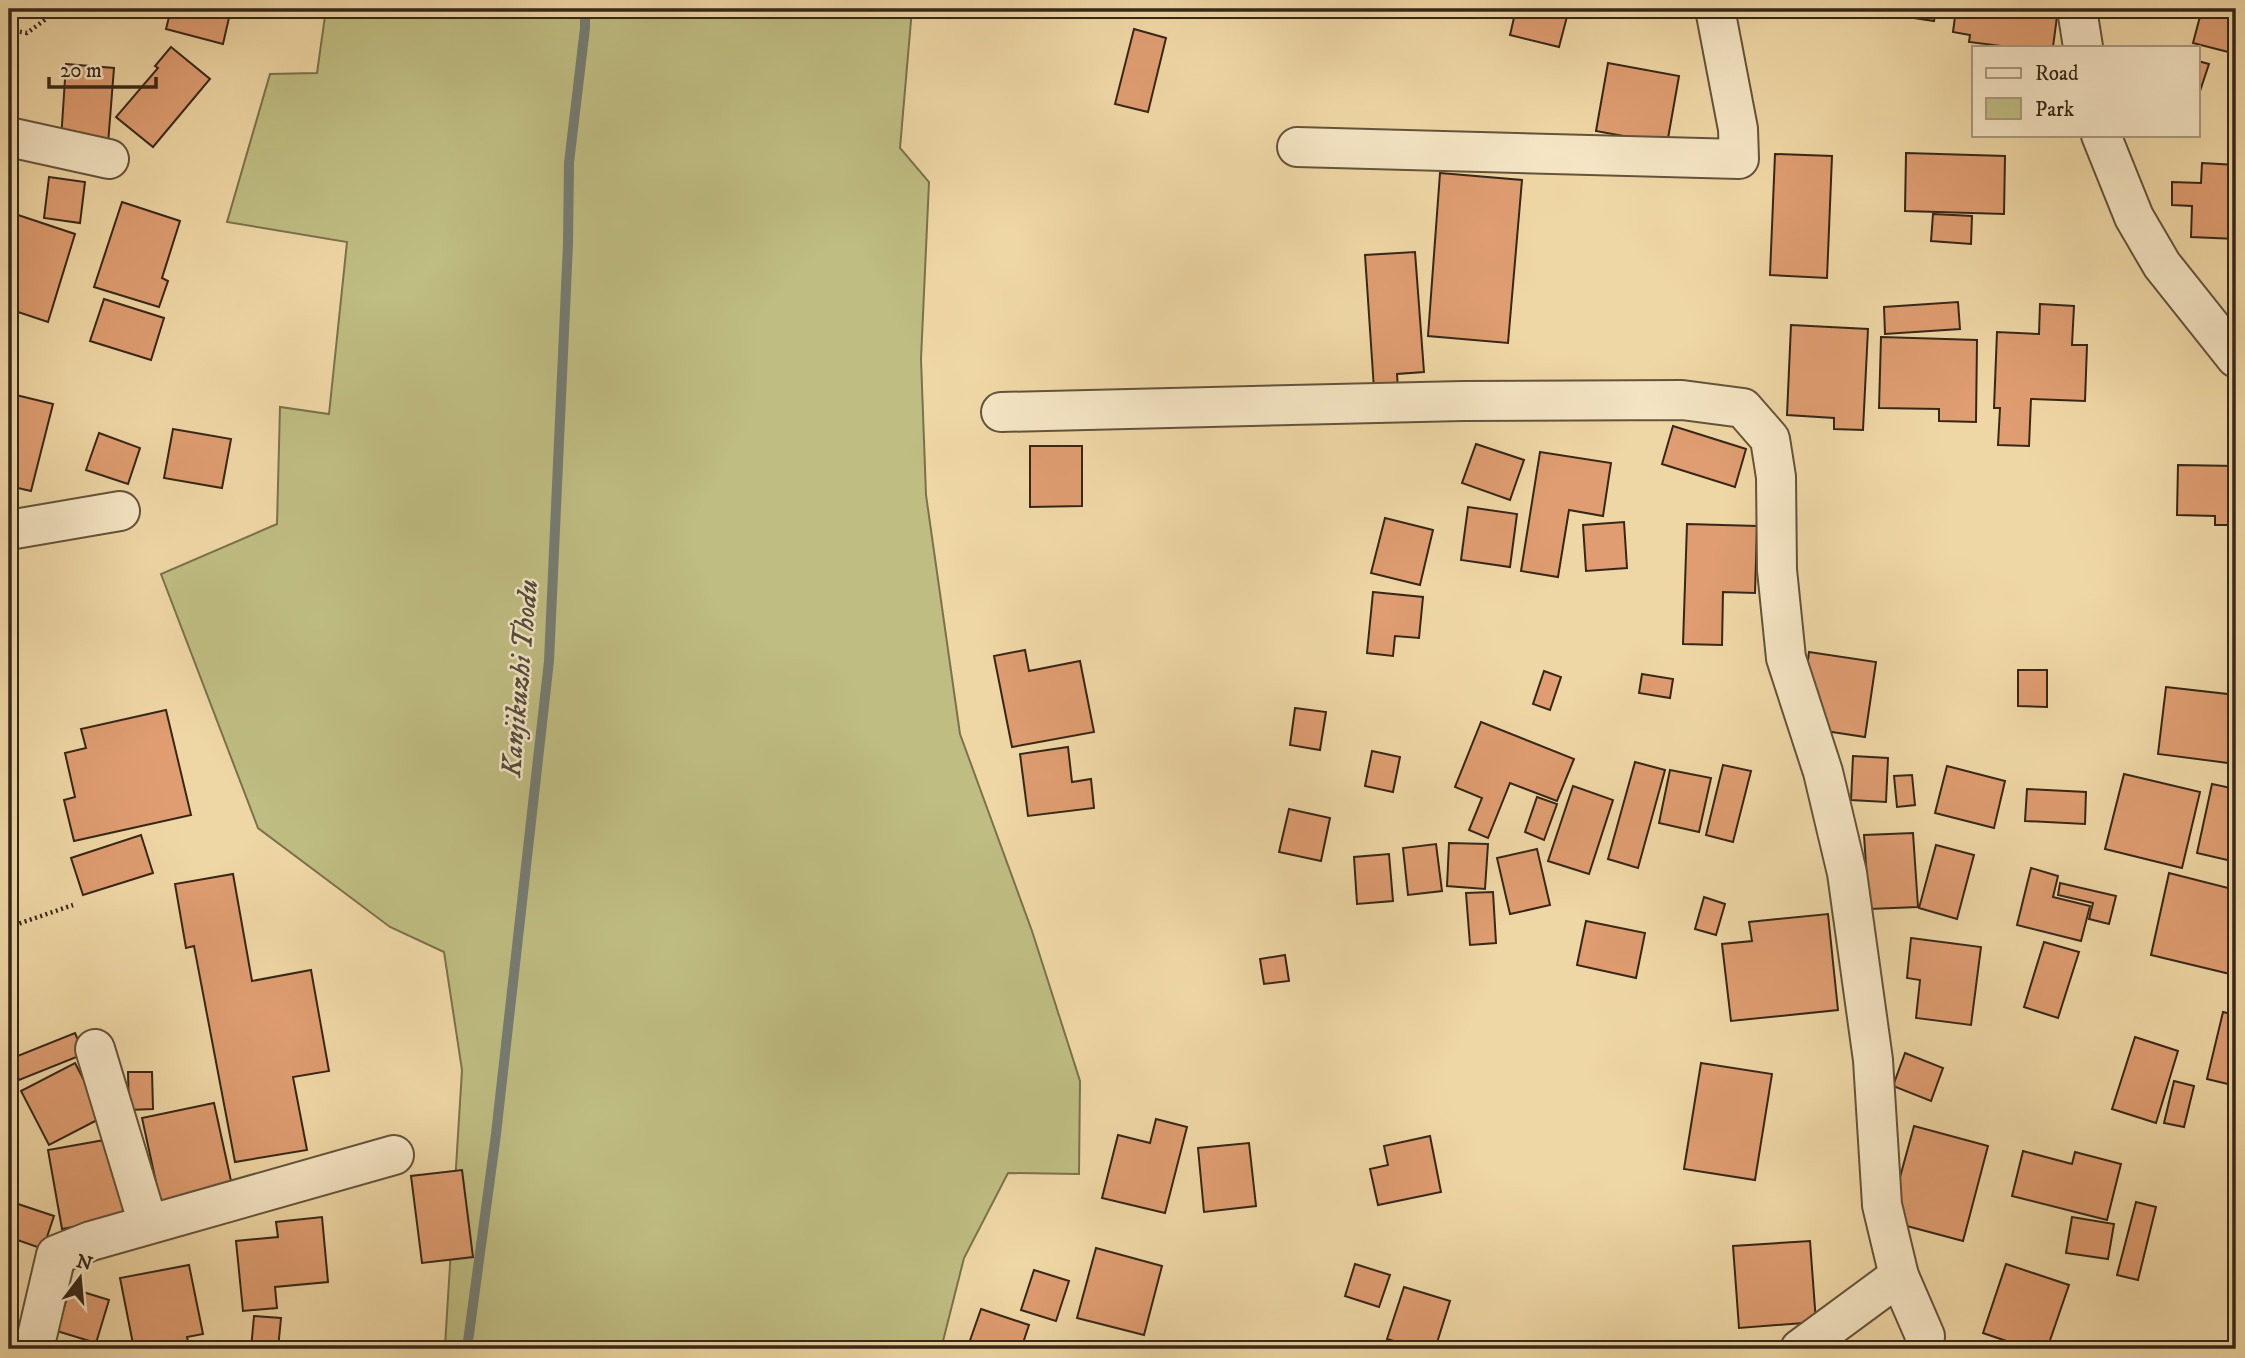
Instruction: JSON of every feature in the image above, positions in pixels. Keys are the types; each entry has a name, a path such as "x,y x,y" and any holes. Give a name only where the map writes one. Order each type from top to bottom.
{"street":[{"path":"1297,147 1739,159 1738,129 1715,9"},
{"path":"2077,9 2083,46"},
{"path":"2101,136 2134,217 2162,265 2236,358"},
{"path":"9,137 109,159"},
{"path":"1001,412 1463,401 1682,400 1743,408 1770,439 1776,477 1777,570 1786,658 1823,772 1847,873 1873,1060 1882,1205 1899,1276 1924,1336 1924,1349"},
{"path":"9,530 120,511"},
{"path":"95,1049 148,1224"},
{"path":"34,1349 57,1255 91,1241 148,1224 394,1155"},
{"path":"1800,1349 1899,1276"}],"path":[{"path":"9,30 27,33 46,19 50,9"},
{"path":"9,927 74,905"}],"green space":[{"path":"326,9 912,9 900,148 929,182 921,359 926,495 960,734 1032,931 1080,1081 1079,1174 1008,1173 964,1258 941,1349 425,1349 445,1346 462,1070 444,952 390,927 258,828 161,574 277,524 280,407 329,414 347,242 227,222 270,74 317,73"}],"building":[{"path":"171,9 231,9 223,44 166,29"},
{"path":"1516,9 1569,9 1559,47 1510,35"},
{"path":"1649,9 1675,9 1672,17"},
{"path":"1882,9 1936,9 1934,21 1881,13"},
{"path":"1956,9 2058,9 2053,46 2001,46 1969,42 1970,35 1953,32"},
{"path":"2202,9 2236,9 2236,54 2193,43"},
{"path":"1134,29 1166,38 1148,112 1115,104"},
{"path":"171,47 210,79 153,147 116,117 158,68 155,66"},
{"path":"2200,62 2209,64 2200,91"},
{"path":"1608,63 1679,76 1667,144 1596,131"},
{"path":"66,64 114,68 108,144 61,140"},
{"path":"1906,153 2005,156 2004,214 1905,211"},
{"path":"1775,154 1832,156 1827,278 1770,275"},
{"path":"2202,163 2236,165 2236,239 2191,237 2192,206 2172,205 2172,182 2201,183"},
{"path":"1440,173 1522,180 1508,343 1428,336"},
{"path":"49,177 85,182 80,223 44,218"},
{"path":"122,202 180,221 162,278 168,281 159,307 94,287"},
{"path":"9,212 75,234 48,322 9,309"},
{"path":"1933,214 1972,216 1971,244 1931,241"},
{"path":"1415,252 1424,372 1397,374 1399,403 1375,404 1365,255"},
{"path":"104,299 164,318 151,360 90,341"},
{"path":"1958,302 1960,329 1885,334 1884,307"},
{"path":"2040,304 2074,306 2072,345 2087,345 2085,401 2031,399 2029,446 1998,445 2000,408 1994,408 1997,332 2039,334"},
{"path":"1791,325 1868,329 1863,430 1834,429 1834,418 1787,415"},
{"path":"1881,337 1977,340 1976,422 1939,421 1939,409 1879,408"},
{"path":"16,395 53,404 31,491 9,486 9,423"},
{"path":"1673,426 1746,449 1735,487 1662,464"},
{"path":"173,429 231,439 222,488 164,478"},
{"path":"99,433 140,448 128,484 86,470"},
{"path":"1476,444 1524,460 1510,500 1462,483"},
{"path":"1030,446 1082,446 1082,506 1030,507"},
{"path":"1540,452 1611,463 1603,516 1569,510 1558,577 1521,571"},
{"path":"2178,465 2236,466 2236,525 2215,525 2215,516 2177,515"},
{"path":"1468,507 1517,514 1510,567 1461,560"},
{"path":"1385,518 1433,530 1420,585 1371,573"},
{"path":"1624,522 1627,568 1586,571 1583,525"},
{"path":"1687,524 1757,526 1755,593 1723,592 1722,645 1683,644"},
{"path":"2231,560 2236,560 2236,634 2234,634"},
{"path":"1373,592 1423,597 1419,638 1395,636 1393,656 1367,653"},
{"path":"1025,650 1029,671 1080,661 1094,732 1012,747 994,656"},
{"path":"1809,652 1876,662 1865,737 1799,727"},
{"path":"2018,670 2047,670 2047,707 2018,706"},
{"path":"1544,671 1561,677 1550,710 1533,704"},
{"path":"1642,674 1673,679 1670,698 1639,693"},
{"path":"2166,687 2236,695 2236,764 2158,754"},
{"path":"1295,708 1326,712 1320,750 1290,745"},
{"path":"166,710 191,815 74,841 64,800 75,797 65,753 86,748 81,729"},
{"path":"1481,722 1574,759 1557,801 1510,783 1488,838 1469,830 1482,798 1455,787"},
{"path":"1068,747 1072,782 1091,779 1094,808 1028,816 1020,754"},
{"path":"1372,751 1400,757 1393,792 1365,786"},
{"path":"1853,756 1888,758 1886,802 1851,800"},
{"path":"1635,762 1665,770 1638,868 1608,859"},
{"path":"1723,765 1751,771 1733,842 1706,835"},
{"path":"1947,766 2005,781 1994,828 1935,813"},
{"path":"1670,770 1711,778 1699,832 1659,823"},
{"path":"2124,774 2200,792 2182,868 2105,849"},
{"path":"1912,775 1915,805 1897,807 1894,776"},
{"path":"2212,784 2236,789 2236,862 2197,853"},
{"path":"1573,786 1613,800 1589,874 1548,861"},
{"path":"2027,789 2086,792 2085,824 2025,821"},
{"path":"1537,797 1557,804 1544,840 1525,832"},
{"path":"9,799 14,824 9,825"},
{"path":"1289,809 1330,818 1321,861 1279,852"},
{"path":"1913,833 1918,907 1869,909 1864,835"},
{"path":"141,835 153,873 83,895 71,858"},
{"path":"1449,843 1488,844 1485,889 1447,886"},
{"path":"1436,844 1442,891 1408,895 1403,848"},
{"path":"1936,845 1974,855 1957,919 1919,908"},
{"path":"1537,849 1550,905 1510,914 1497,858"},
{"path":"1389,854 1393,901 1357,904 1354,857"},
{"path":"2031,868 2058,876 2053,897 2090,906 2081,941 2017,925"},
{"path":"2169,873 2236,890 2236,948 2230,974 2151,955"},
{"path":"233,874 252,981 311,970 329,1071 293,1077 307,1150 235,1162 194,946 186,948 175,884"},
{"path":"2060,883 2116,896 2109,924 2089,919 2093,903 2058,895"},
{"path":"1493,892 1496,943 1470,945 1466,893"},
{"path":"1704,897 1725,904 1716,935 1695,929"},
{"path":"1828,914 1838,1010 1731,1021 1722,944 1752,941 1749,922"},
{"path":"1586,921 1645,933 1636,978 1577,965"},
{"path":"1911,938 1981,947 1971,1025 1916,1018 1920,980 1907,978"},
{"path":"2044,942 2079,952 2058,1018 2024,1007"},
{"path":"1285,955 1289,981 1264,984 1260,959"},
{"path":"2223,1012 2236,1015 2236,1086 2207,1079"},
{"path":"75,1033 84,1054 19,1080 10,1059"},
{"path":"2135,1037 2178,1051 2156,1123 2112,1109"},
{"path":"1905,1053 1943,1068 1931,1101 1893,1086"},
{"path":"75,1063 103,1117 49,1145 21,1091"},
{"path":"1701,1063 1772,1074 1755,1180 1684,1169"},
{"path":"128,1072 152,1072 153,1109 129,1110"},
{"path":"2174,1081 2194,1086 2184,1127 2164,1123"},
{"path":"214,1103 233,1190 161,1205 142,1118"},
{"path":"1156,1119 1187,1127 1165,1213 1102,1198 1118,1135 1150,1143"},
{"path":"1914,1126 1988,1146 1963,1241 1888,1221"},
{"path":"1430,1136 1441,1192 1378,1205 1370,1169 1388,1165 1384,1146"},
{"path":"110,1139 125,1217 62,1229 48,1150"},
{"path":"1249,1143 1256,1206 1204,1212 1198,1148"},
{"path":"2023,1151 2072,1164 2075,1152 2121,1164 2107,1220 2012,1196"},
{"path":"462,1170 473,1257 422,1263 411,1176"},
{"path":"12,1202 54,1216 43,1249 9,1237 9,1211"},
{"path":"2136,1202 2156,1207 2138,1280 2117,1275"},
{"path":"322,1217 328,1282 275,1287 277,1308 243,1311 236,1241 278,1237 276,1222"},
{"path":"2072,1217 2114,1224 2108,1259 2066,1253"},
{"path":"1810,1241 1816,1322 1739,1328 1733,1246"},
{"path":"1096,1248 1162,1266 1144,1335 1077,1318"},
{"path":"1355,1264 1390,1275 1379,1307 1345,1296"},
{"path":"2006,1264 2069,1285 2047,1349 2030,1349 1983,1333"},
{"path":"189,1265 203,1334 187,1337 190,1349 134,1349 120,1278"},
{"path":"1034,1270 1069,1281 1056,1321 1021,1310"},
{"path":"1404,1287 1450,1301 1435,1349 1421,1349 1387,1339"},
{"path":"70,1288 109,1300 96,1343 57,1331"},
{"path":"981,1309 1029,1325 1021,1349 967,1349"},
{"path":"254,1316 281,1318 278,1349 251,1349"}],"waterway":[{"name":"Kanjikuzhi Thodu","path":"467,1349 496,1134 549,661 568,244 569,163 585,9"}]}
